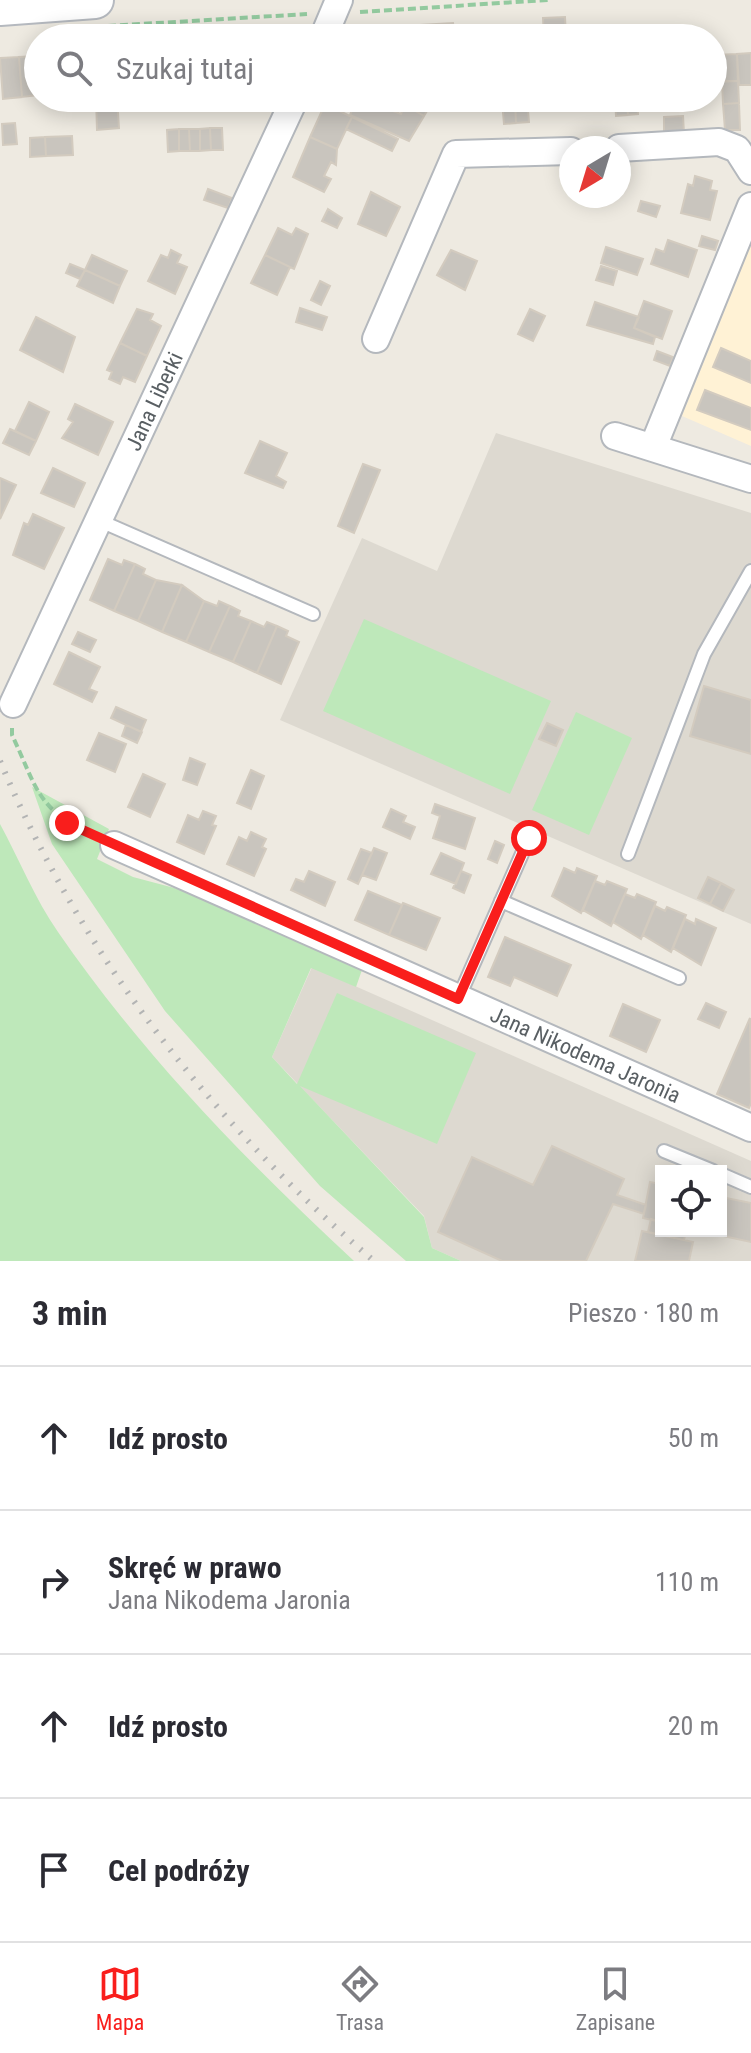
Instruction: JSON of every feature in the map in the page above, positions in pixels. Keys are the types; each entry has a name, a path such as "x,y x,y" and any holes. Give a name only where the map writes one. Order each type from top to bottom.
{"main road":[{"path":"0,7 101,13"}],"street":[{"name":"Jana Liberki","path":"13,704 288,112"},
{"path":"631,147 719,142 737,149 751,171"},
{"path":"376,339 456,154 559,151"},
{"path":"653,447 751,206"},
{"path":"615,436 751,479"},
{"name":"Jana Nikodema Jaronia","path":"114,845 751,1128"}],"lane":[{"path":"98,520 313,614"},
{"path":"628,854 704,654 751,571"},
{"path":"458,999 529,838"},
{"path":"501,901 679,978"},
{"path":"664,1151 698,1165"},
{"path":"727,1177 751,1187"}],"path":[{"path":"101,13 332,16 548,0"},
{"path":"13,704 12,735 46,807 67,823 114,845"}],"shaded area":[{"path":"751,245 751,446 682,416"},
{"path":"496,433 751,513 751,924 280,720 362,538 437,571"},
{"path":"312,967 751,1161 751,1261 461,1261 432,1248 424,1216 272,1057"}],"green space":[{"path":"364,619 551,701 510,794 323,711"},
{"path":"576,712 632,738 589,835 532,810"},
{"path":"32,787 109,829 97,859 133,877 197,894 363,967 356,987 311,968 272,1057 297,1084 337,993 476,1053 437,1144 300,1086 424,1217 432,1248 461,1261 406,1261 320,1186 165,1011 52,844"},
{"path":"0,824 50,919 124,1021 235,1145 354,1261 0,1261"}],"building":[{"path":"565,17 565,24 543,24 543,18"},
{"path":"751,53 751,85 739,85 737,54"},
{"path":"727,54 737,54 738,81 727,81"},
{"path":"19,57 24,57 22,97"},
{"path":"19,57 22,97 3,99 0,58"},
{"path":"727,81 738,81 739,103 727,104"},
{"path":"739,103 740,130 725,130 724,112 727,112 727,104"},
{"path":"96,112 118,112 119,128 97,130"},
{"path":"321,112 342,112 352,117 337,149 310,137"},
{"path":"351,112 417,112 424,116 409,141 350,115"},
{"path":"503,112 516,112 516,123 504,124"},
{"path":"516,112 528,112 529,122 516,123"},
{"path":"616,112 628,112 628,115 616,116"},
{"path":"683,116 684,133 664,134 664,117"},
{"path":"352,117 398,139 392,151 346,129"},
{"path":"15,123 17,144 3,145 2,124"},
{"path":"210,128 211,150 200,151 200,129"},
{"path":"210,128 222,128 223,150 211,150"},
{"path":"179,129 179,151 168,152 167,130"},
{"path":"179,129 189,129 190,151 179,151"},
{"path":"189,129 200,129 200,151 190,151"},
{"path":"72,136 73,155 46,156 45,137"},
{"path":"45,137 46,156 30,157 30,138"},
{"path":"310,137 337,149 336,165 331,162 324,176 331,179 324,192 293,177"},
{"path":"695,176 712,181 710,190 717,191 710,220 681,213 688,184 693,186"},
{"path":"208,189 232,198 228,208 204,200"},
{"path":"371,192 400,207 386,236 358,224"},
{"path":"641,201 660,206 656,217 638,211"},
{"path":"328,209 342,218 337,228 322,221"},
{"path":"278,228 292,235 296,228 308,234 294,269 265,255"},
{"path":"702,236 718,241 715,250 699,246"},
{"path":"668,240 697,250 688,277 651,264 656,249 664,252"},
{"path":"606,247 643,259 637,275 601,263"},
{"path":"171,250 181,255 177,263 187,267 175,294 148,281 161,255 168,258"},
{"path":"451,250 477,261 465,290 437,275"},
{"path":"92,255 127,271 120,286 85,270"},
{"path":"265,255 290,267 277,295 251,283"},
{"path":"70,264 85,270 80,279 66,273"},
{"path":"601,266 617,271 613,285 596,280"},
{"path":"85,270 120,286 113,303 77,286"},
{"path":"320,281 330,286 321,305 311,300"},
{"path":"644,301 672,311 662,339 634,328"},
{"path":"595,302 639,317 634,328 655,337 653,344 587,325"},
{"path":"300,308 327,317 322,330 296,322"},
{"path":"137,309 153,314 150,320 161,326 147,356 120,343"},
{"path":"530,309 545,316 533,341 518,334"},
{"path":"36,317 75,337 63,372 20,350"},
{"path":"120,343 147,356 135,382 123,377 120,384 109,379 112,372 107,370"},
{"path":"721,348 751,361 751,383 713,367"},
{"path":"657,351 673,357 670,366 654,360"},
{"path":"705,390 751,408 751,430 697,410"},
{"path":"29,402 49,412 36,441 15,431"},
{"path":"75,404 113,422 98,455 62,438 73,422 68,419"},
{"path":"10,429 36,441 29,455 3,443"},
{"path":"260,441 287,453 276,476 286,482 283,488 245,473"},
{"path":"363,464 380,470 354,533 338,526"},
{"path":"53,468 85,483 74,507 41,493"},
{"path":"0,478 16,485 0,519"},
{"path":"33,514 64,528 44,569 13,555 24,523 28,525"},
{"path":"108,559 122,565 124,560 135,564 114,611 90,600"},
{"path":"135,564 145,569 143,574 156,580 138,621 114,611"},
{"path":"156,580 182,585 162,632 138,621"},
{"path":"182,585 204,601 186,642 162,632"},
{"path":"204,601 217,606 219,601 230,606 209,652 186,642"},
{"path":"230,606 240,611 238,616 251,621 233,662 209,652"},
{"path":"251,621 264,627 267,622 277,626 257,673 233,662"},
{"path":"277,626 288,631 286,636 299,642 281,684 257,673"},
{"path":"78,632 96,640 90,652 72,644"},
{"path":"69,652 100,667 89,689 97,692 92,702 54,684"},
{"path":"704,686 751,700 751,754 690,736"},
{"path":"116,707 146,720 141,732 111,718"},
{"path":"547,723 563,730 556,746 539,739"},
{"path":"126,725 142,732 137,743 122,736"},
{"path":"99,733 126,744 115,772 87,760"},
{"path":"190,758 205,764 197,785 183,780"},
{"path":"251,770 264,776 251,809 237,803"},
{"path":"143,774 165,784 150,817 128,807"},
{"path":"435,804 475,818 465,849 433,838 440,816 432,813"},
{"path":"391,809 406,816 403,822 415,827 410,839 383,827"},
{"path":"203,811 216,816 212,825 216,826 204,854 177,842 188,815 199,820"},
{"path":"251,832 266,839 262,847 266,849 254,876 227,864 239,837 247,841"},
{"path":"495,841 504,845 497,863 488,859"},
{"path":"374,848 387,853 376,880 362,875"},
{"path":"361,849 372,853 358,884 348,879"},
{"path":"441,853 464,863 456,884 431,874"},
{"path":"564,868 575,873 577,868 597,876 581,913 552,896"},
{"path":"309,871 335,882 325,906 291,890 296,879 304,882"},
{"path":"461,871 471,875 464,893 453,888"},
{"path":"708,877 721,883 710,904 698,898"},
{"path":"595,881 605,885 607,881 627,889 611,926 583,910"},
{"path":"721,883 734,890 723,911 710,904"},
{"path":"368,891 402,905 389,935 355,920"},
{"path":"625,894 635,898 637,894 656,902 641,939 613,922"},
{"path":"403,903 440,918 426,950 389,935"},
{"path":"655,906 686,915 671,952 643,935"},
{"path":"685,919 695,924 696,919 716,928 701,965 673,948"},
{"path":"505,937 571,965 557,996 514,977 510,986 488,977"},
{"path":"706,1003 726,1012 719,1028 698,1019"},
{"path":"623,1004 660,1020 646,1052 610,1036"},
{"path":"750,1018 751,1103 749,1108 717,1094"},
{"path":"552,1146 624,1179 617,1195 646,1205 644,1214 613,1204 586,1261 502,1261 438,1232 472,1157 533,1185"},
{"path":"650,1182 655,1183 655,1221 643,1218"},
{"path":"727,1198 751,1203 751,1242 727,1237"},
{"path":"651,1219 655,1220 655,1234 648,1232"},
{"path":"642,1231 655,1234 655,1237 693,1242 689,1261 635,1261"}],"railway":[{"path":"0,761 33,833 71,903 157,1033 206,1094 259,1152 374,1261"}],"route":[{"path":"67,823 458,999 529,838"}]}
